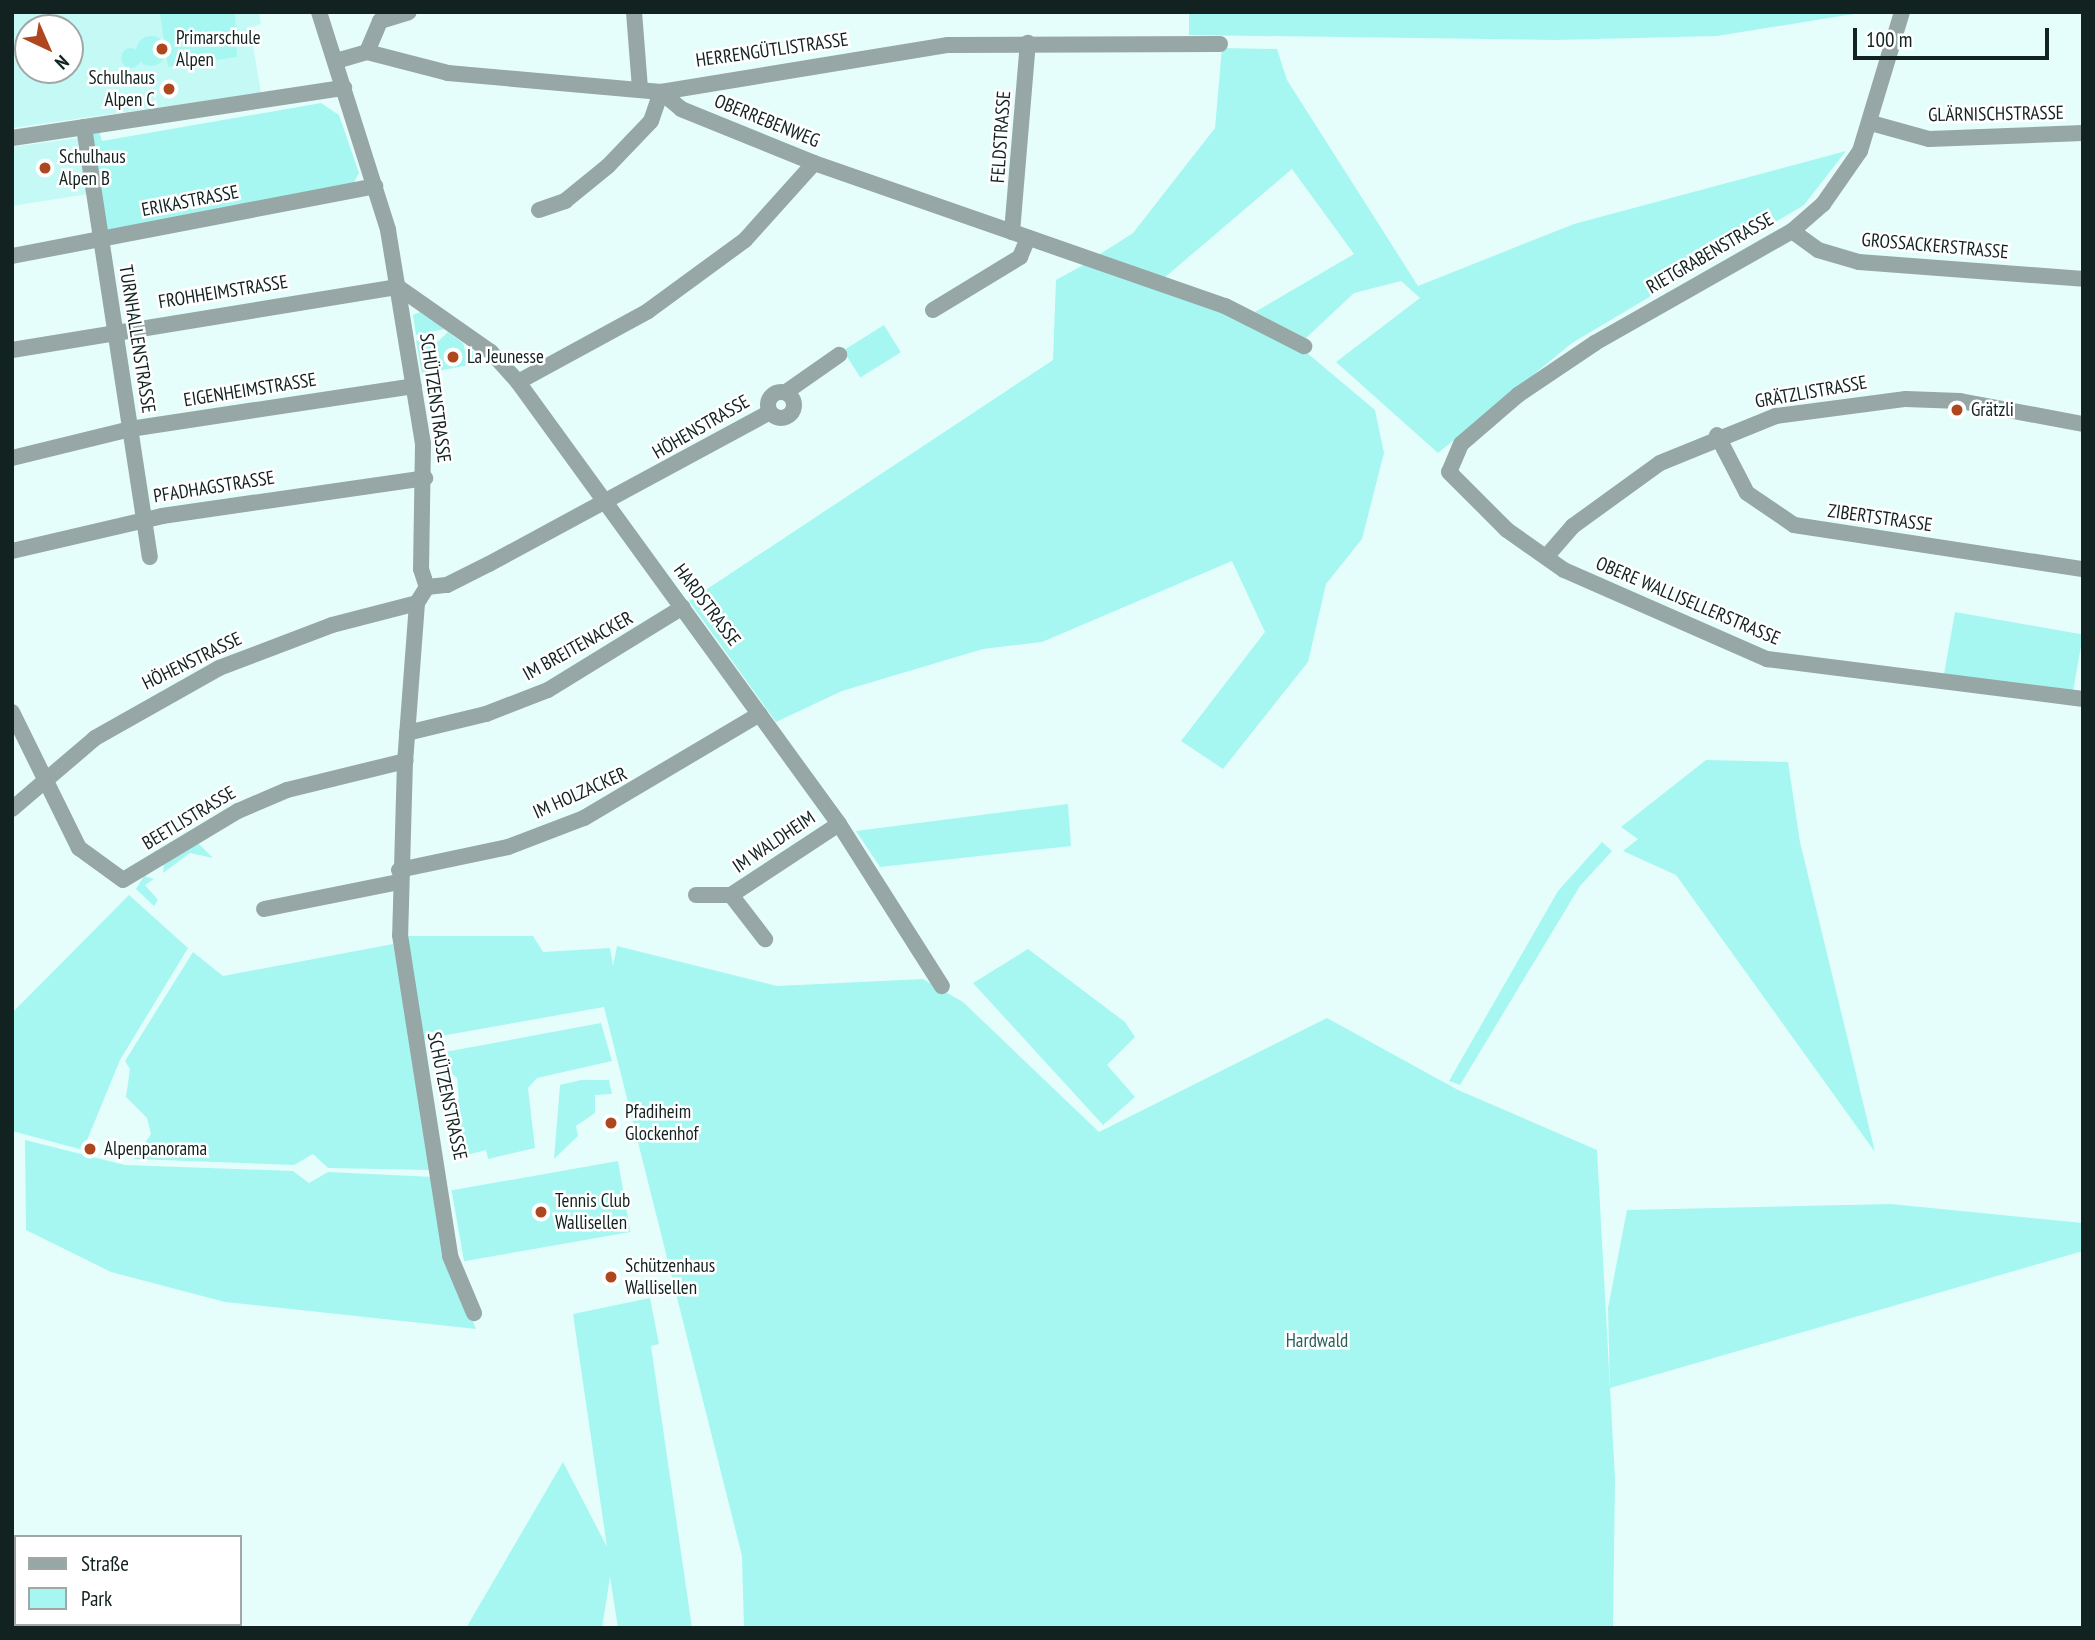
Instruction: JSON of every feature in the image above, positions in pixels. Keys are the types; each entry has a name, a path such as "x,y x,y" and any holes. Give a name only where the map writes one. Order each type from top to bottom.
{"street":[{"name":"SCHÜTZENSTRASSE","path":"319,12 375,186 398,287 425,478 421,569 427,587 417,603 399,876 405,995 442,1175 448,1245 474,1313"},
{"path":"336,61 367,52 380,21 409,12"},
{"path":"634,12 640,89"},
{"name":"RIETGRABENSTRASSE","path":"1449,461 1480,427 1566,361 1792,231 1836,190 1871,123 1902,12"},
{"name":"FELDSTRASSE","path":"1012,232 1028,43"},
{"name":"HERRENGÜTLISTRASSE","path":"367,52 448,74 661,92 948,45 1220,44"},
{"path":"12,138 344,88"},
{"path":"539,210 565,201 608,166 651,121 661,92"},
{"name":"OBERREBENWEG","path":"661,92 681,109 814,163 1225,306 1304,346"},
{"name":"GLÄRNISCHSTRASSE","path":"1871,123 1929,139 2083,133"},
{"name":"TURNHALLENSTRASSE","path":"84,127 150,557"},
{"path":"518,382 648,311 745,240 814,163"},
{"name":"ERIKASTRASSE","path":"12,256 375,186"},
{"name":"GROSSACKERSTRASSE","path":"1792,231 1818,250 1859,262 2083,279"},
{"path":"933,310 1020,257 1028,238"},
{"name":"HARDSTRASSE","path":"398,287 491,352 518,382 600,500 683,607 839,824 942,986"},
{"name":"FROHHEIMSTRASSE","path":"12,350 114,330 398,287"},
{"name":"HÖHENSTRASSE","path":"427,587 457,580 600,500 622,496 770,412 778,417 792,413 795,404 786,392 839,355"},
{"name":"EIGENHEIMSTRASSE","path":"12,458 130,429 414,386"},
{"name":"GRÄTZLISTRASSE","path":"1546,557 1617,491 1717,435 1776,416 1906,399 1960,401 2083,424"},
{"name":"ZIBERTSTRASSE","path":"1717,435 1746,494 1794,525 2083,569"},
{"name":"OBERE WALLISELLERSTRASSE","path":"1449,461 1460,489 1546,557 1582,579 1780,663 2083,699"},
{"name":"PFADHAGSTRASSE","path":"12,551 145,520 425,478"},
{"name":"HÖHENSTRASSE","path":"12,809 95,738 219,668 332,625 417,603"},
{"name":"IM BREITENACKER","path":"407,733 486,714 548,690 683,607"},
{"path":"12,712 43,780"},
{"name":"IM HOLZACKER","path":"399,876 508,847 584,818 761,713"},
{"name":"BEETLISTRASSE","path":"43,780 79,848 122,880 275,795 405,761"},
{"name":"IM WALDHEIM","path":"696,895 732,895 839,824"},
{"path":"264,909 399,876"},
{"name":"IM WALDHEIM","path":"732,895 765,939"}],"shaded area":[{"name":"Primarschule Alpen","path":"12,12 259,12 261,24 250,28 261,93 12,128"},
{"path":"78,138 88,194 12,206 12,147"}],"green space":[{"path":"235,12 237,57 168,67 160,14"},
{"path":"1189,12 1866,12 1717,36 1555,40 1189,35"},
{"path":"151,36 162,40 166,51 162,62 151,66 140,62 136,51 140,40"},
{"path":"131,48 138,51 141,58 138,65 131,68 124,65 121,58 124,51"},
{"path":"1222,48 1277,49 1287,80 1418,286 1574,224 1846,151 1804,205 1572,343 1438,453 1336,362 1420,298 1401,281 1354,293 1306,338 1255,312 1354,254 1292,169 1164,278 1097,256 1133,233 1215,128"},
{"path":"321,103 339,115 359,173 352,186 106,231 91,132 99,131 102,141"},
{"path":"1087,263 1218,307 1300,347 1375,410 1384,453 1362,539 1326,584 1308,662 1223,769 1181,741 1265,632 1232,561 1042,642 983,649 842,691 776,722 689,601 1053,360 1056,280"},
{"path":"420,312 445,329 416,335 413,315"},
{"path":"884,325 901,352 860,378 843,350"},
{"path":"448,332 463,343 467,357 473,351 485,362 422,374 416,340 432,347"},
{"path":"1955,612 2083,635 2072,698 1944,675"},
{"path":"1706,760 1788,762 1800,842 1875,1152 1676,875 1623,851 1638,839 1621,827"},
{"path":"1068,804 1071,846 880,867 856,831"},
{"path":"1602,842 1612,851 1580,886 1460,1085 1449,1081 1558,891"},
{"path":"198,843 213,858 190,853 163,873 164,863"},
{"path":"144,876 154,879 145,885 158,900 154,906 136,889"},
{"path":"129,895 188,948 120,1060 83,1150 12,1131 12,1013"},
{"name":"Hardwald","path":"406,936 533,936 543,952 610,948 613,966 617,946 777,986 923,979 963,1002 1099,1132 1327,1018 1458,1090 1597,1150 1615,1479 1613,1628 744,1628 742,1556 604,1007 418,1040"},
{"path":"393,944 434,1156 431,1170 328,1168 313,1154 294,1165 134,1159 151,1134 147,1118 126,1097 130,1069 125,1061 193,952 223,976"},
{"path":"1028,949 1125,1022 1135,1037 1107,1065 1135,1097 1103,1125 973,983"},
{"path":"601,1023 612,1061 537,1078 528,1088 535,1148 488,1159 486,1150 455,1158 446,1104 459,1099 457,1078 447,1070 446,1082 455,1091 442,1094 434,1054"},
{"path":"581,1080 609,1080 612,1094 595,1095 595,1113 576,1126 578,1136 554,1159 560,1085"},
{"path":"25,1140 125,1165 293,1171 309,1183 328,1172 434,1177 456,1280 476,1329 225,1302 111,1272 26,1230"},
{"name":"Tennis Club Wallisellen","path":"618,1161 631,1232 464,1261 452,1190"},
{"path":"1891,1204 2083,1223 2083,1251 1610,1388 1608,1308 1627,1210"},
{"path":"650,1298 659,1344 651,1346 692,1628 618,1628 610,1577 602,1628 466,1628 563,1462 607,1547 573,1314"}],"place":[{"name":"Primarschule Alpen","path":"162,49"},
{"name":"Schulhaus Alpen C","path":"169,89"},
{"name":"Schulhaus Alpen B","path":"45,168"},
{"name":"La Jeunesse","path":"453,357"},
{"name":"Grätzli","path":"1957,410"},
{"name":"Pfadiheim Glockenhof","path":"611,1123"},
{"name":"Alpenpanorama","path":"90,1149"},
{"name":"Tennis Club Wallisellen","path":"541,1212"},
{"name":"Schützenhaus Wallisellen","path":"611,1277"}]}
